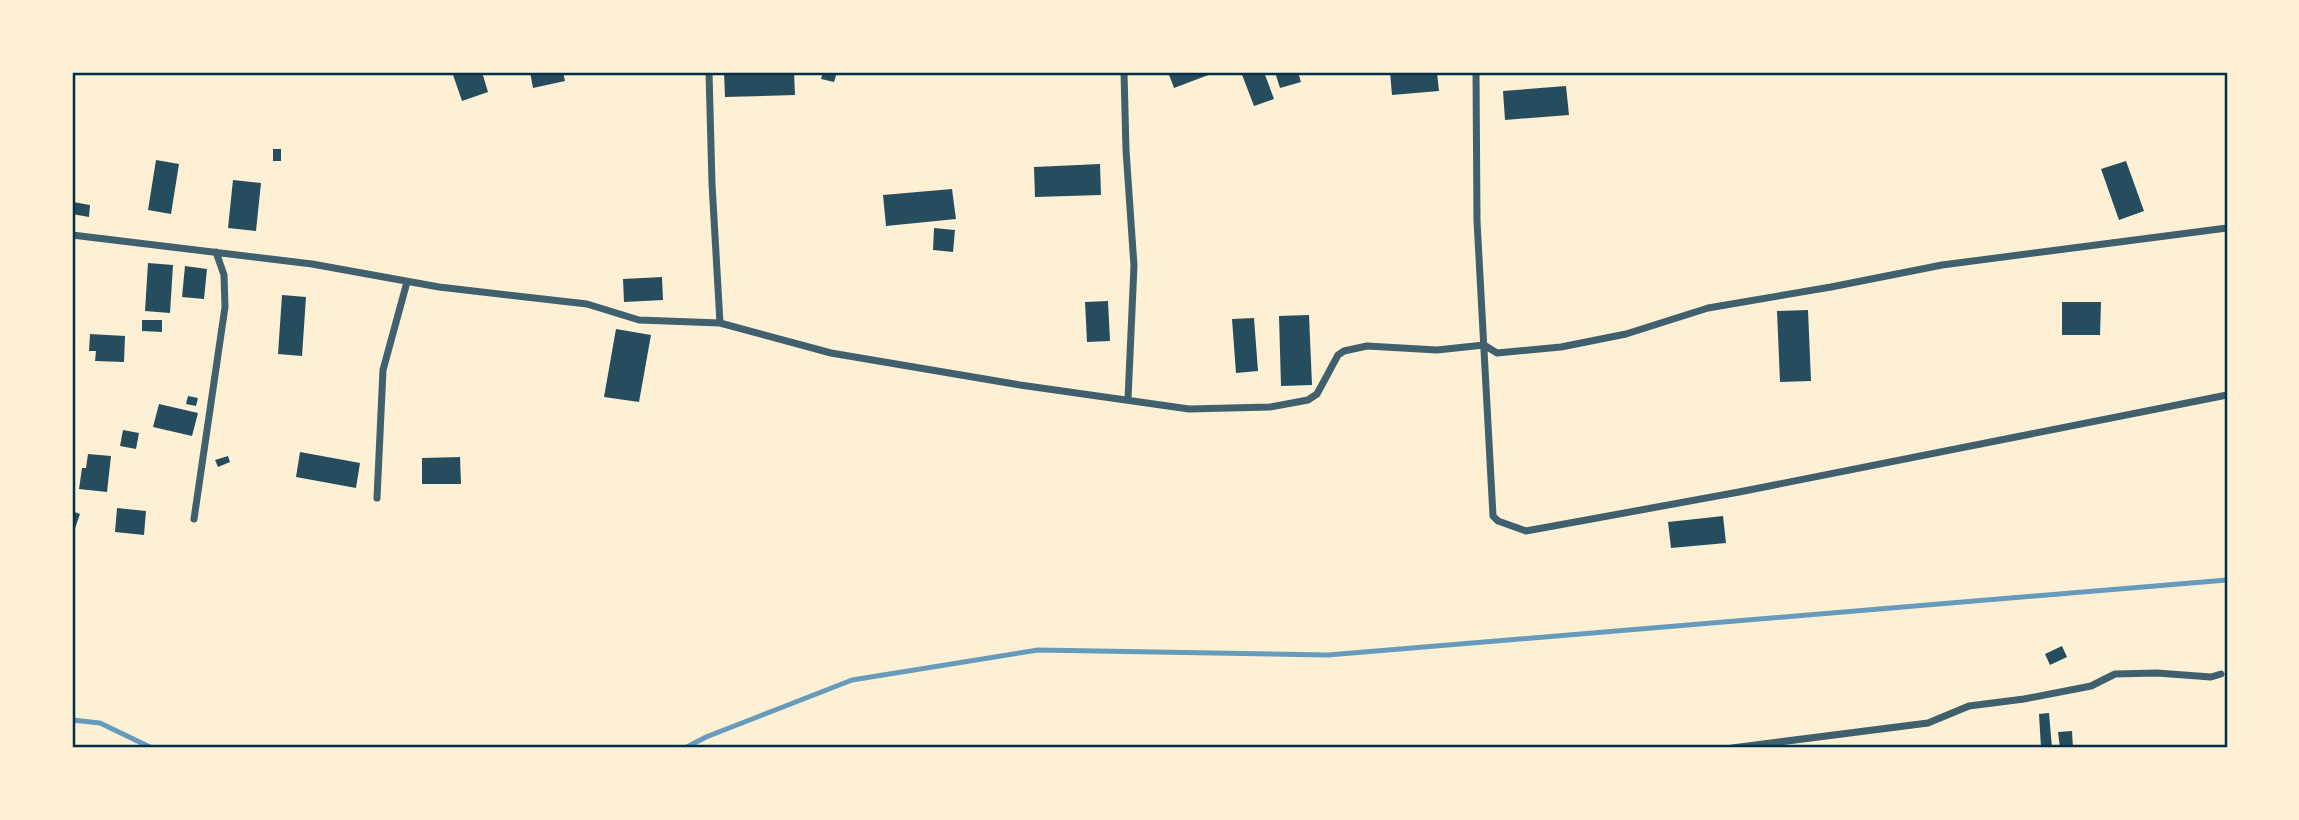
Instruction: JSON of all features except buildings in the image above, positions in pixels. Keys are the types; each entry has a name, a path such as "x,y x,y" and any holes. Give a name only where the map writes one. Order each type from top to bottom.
{"street":[{"path":"709,72 720,323"},
{"path":"1124,72 1134,266 1128,399"},
{"path":"1476,72 1475,154 1484,345 1493,516 1498,521 1526,531 1739,492 2227,395"},
{"path":"72,234 312,264 407,282 587,304 639,320 720,323 831,353 1020,385 1189,409 1249,408 1308,400 1317,394 1335,359 1344,351 1367,346 1437,350 1484,345 1497,353 1561,347 1626,334 1708,308 1831,288 1942,265 2227,228"},
{"path":"194,519 225,307 224,275 216,252"},
{"path":"377,498 383,370 407,282"},
{"path":"1732,748 1928,723 1969,706 2091,686 2115,674 2157,673 2211,677 2221,674"}],"waterway":[{"path":"685,748 706,737 852,680 1038,650 1328,655 2227,580"},
{"path":"72,720 100,723 152,748"}]}
